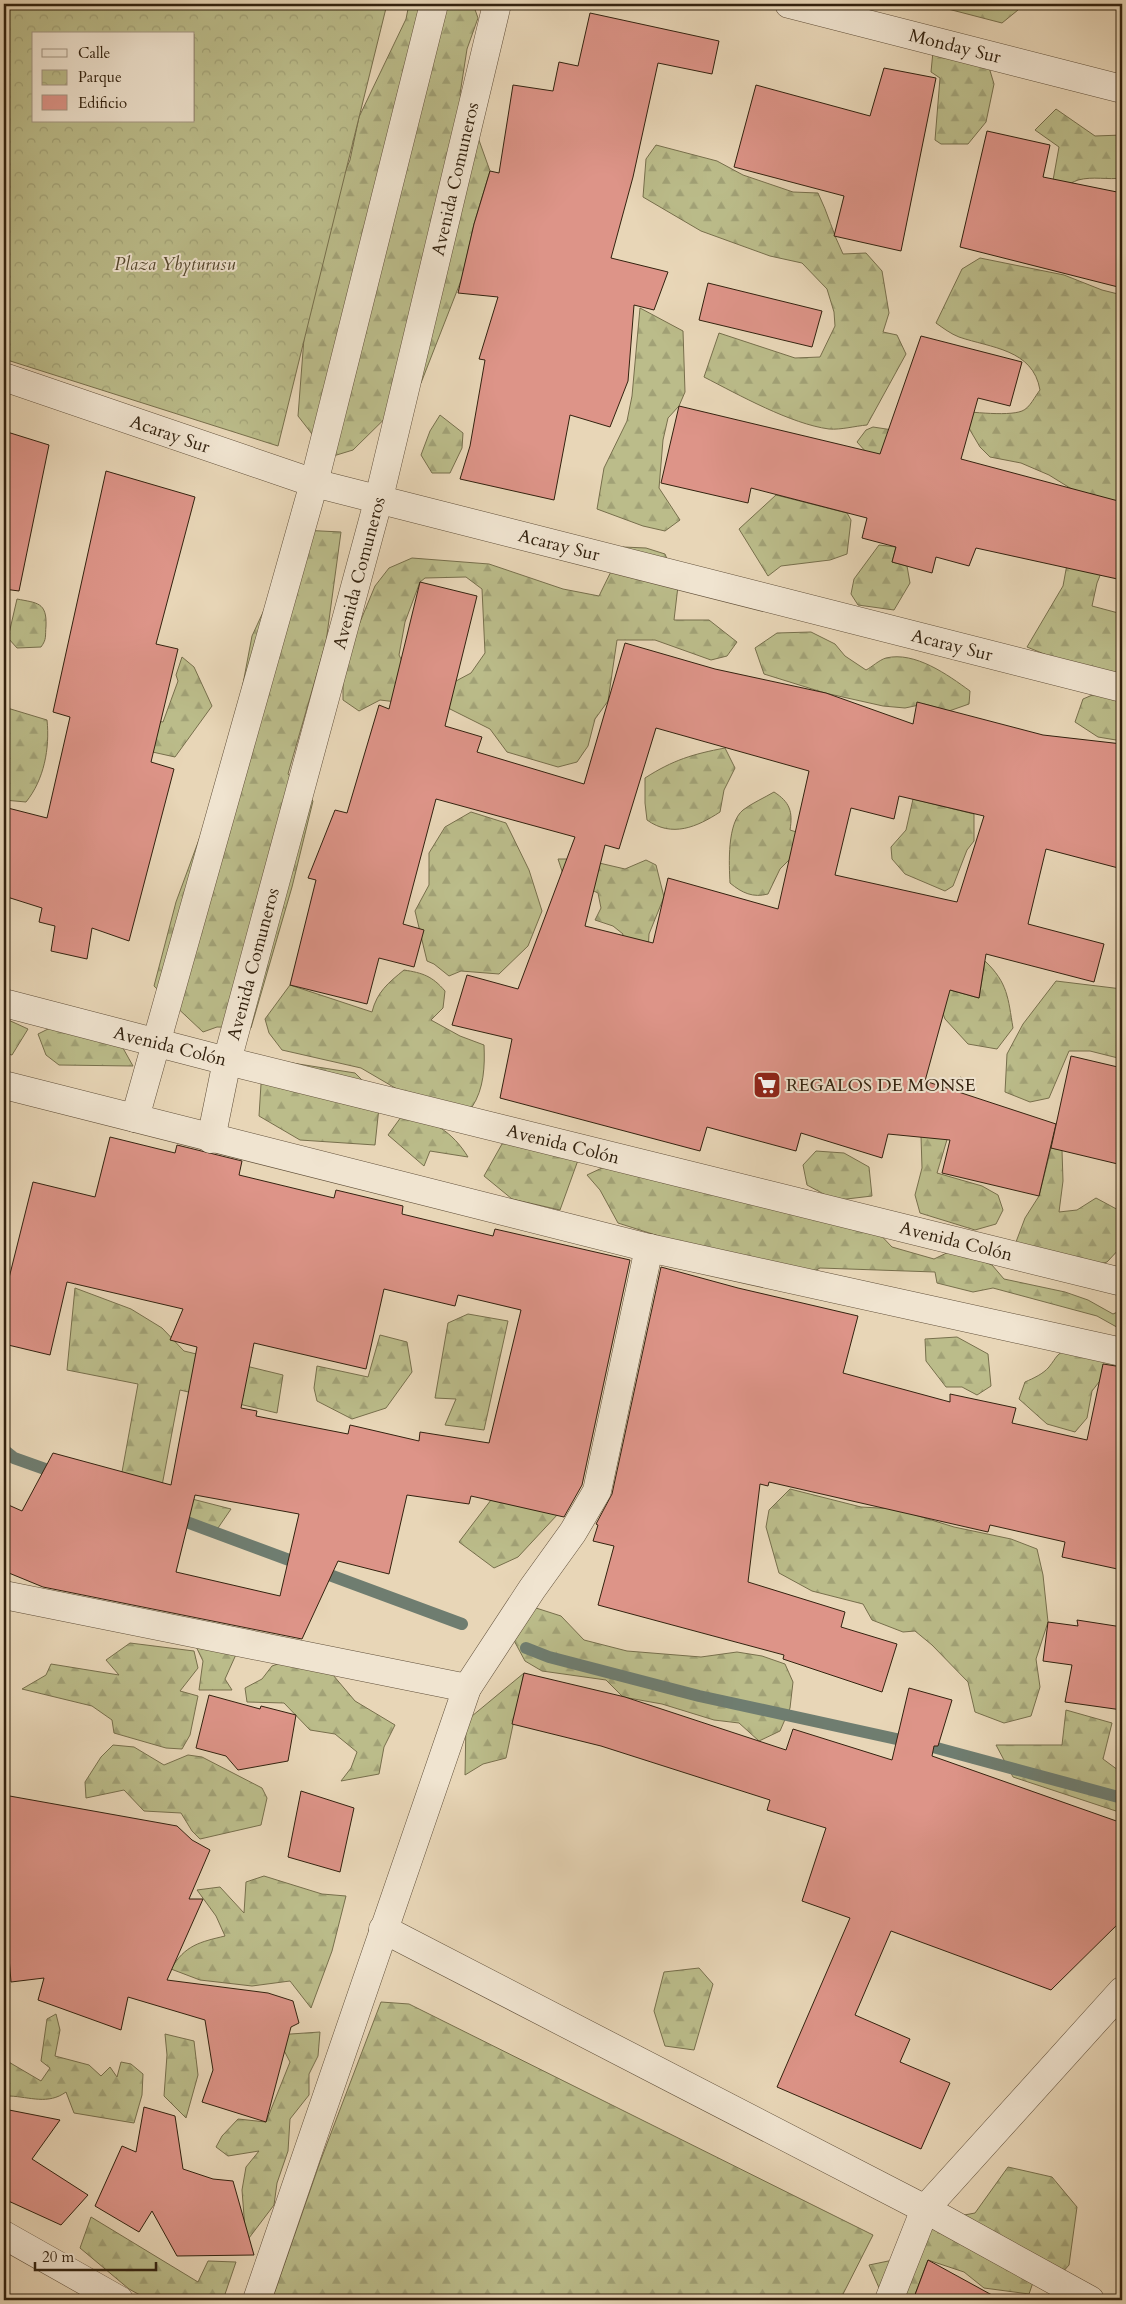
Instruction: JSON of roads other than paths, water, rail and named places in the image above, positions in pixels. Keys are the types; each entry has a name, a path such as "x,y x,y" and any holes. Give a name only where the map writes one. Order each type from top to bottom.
{"street":[{"path":"135,1118 314,483 434,4"},
{"name":"Avenida Comuneros","path":"211,1139 227,1061 379,498 497,4"},
{"name":"Monday Sur","path":"788,4 1122,89"},
{"name":"Acaray Sur","path":"4,377 314,483 1122,688"},
{"name":"Avenida Colón","path":"4,1003 227,1061 1122,1282"},
{"path":"4,1085 211,1139 648,1248 1122,1352"},
{"path":"257,2300 383,1929 468,1688 532,1589 573,1532 597,1491 648,1248"},
{"path":"4,1595 468,1688"},
{"path":"383,1929 925,2209 1090,2300"},
{"path":"889,2300 925,2209 1122,1991"},
{"path":"4,2235 119,2300"}],"waterway":[{"path":"4,1450 14,1458 59,1474"},
{"path":"173,1517 462,1624"},
{"path":"526,1648 549,1657 699,1696 933,1747 1122,1798"}],"place":[{"name":"REGALOS DE MONSE","path":"767,1085"}],"park label":[{"name":"Plaza Ybyturusu","path":"175,264"}]}
